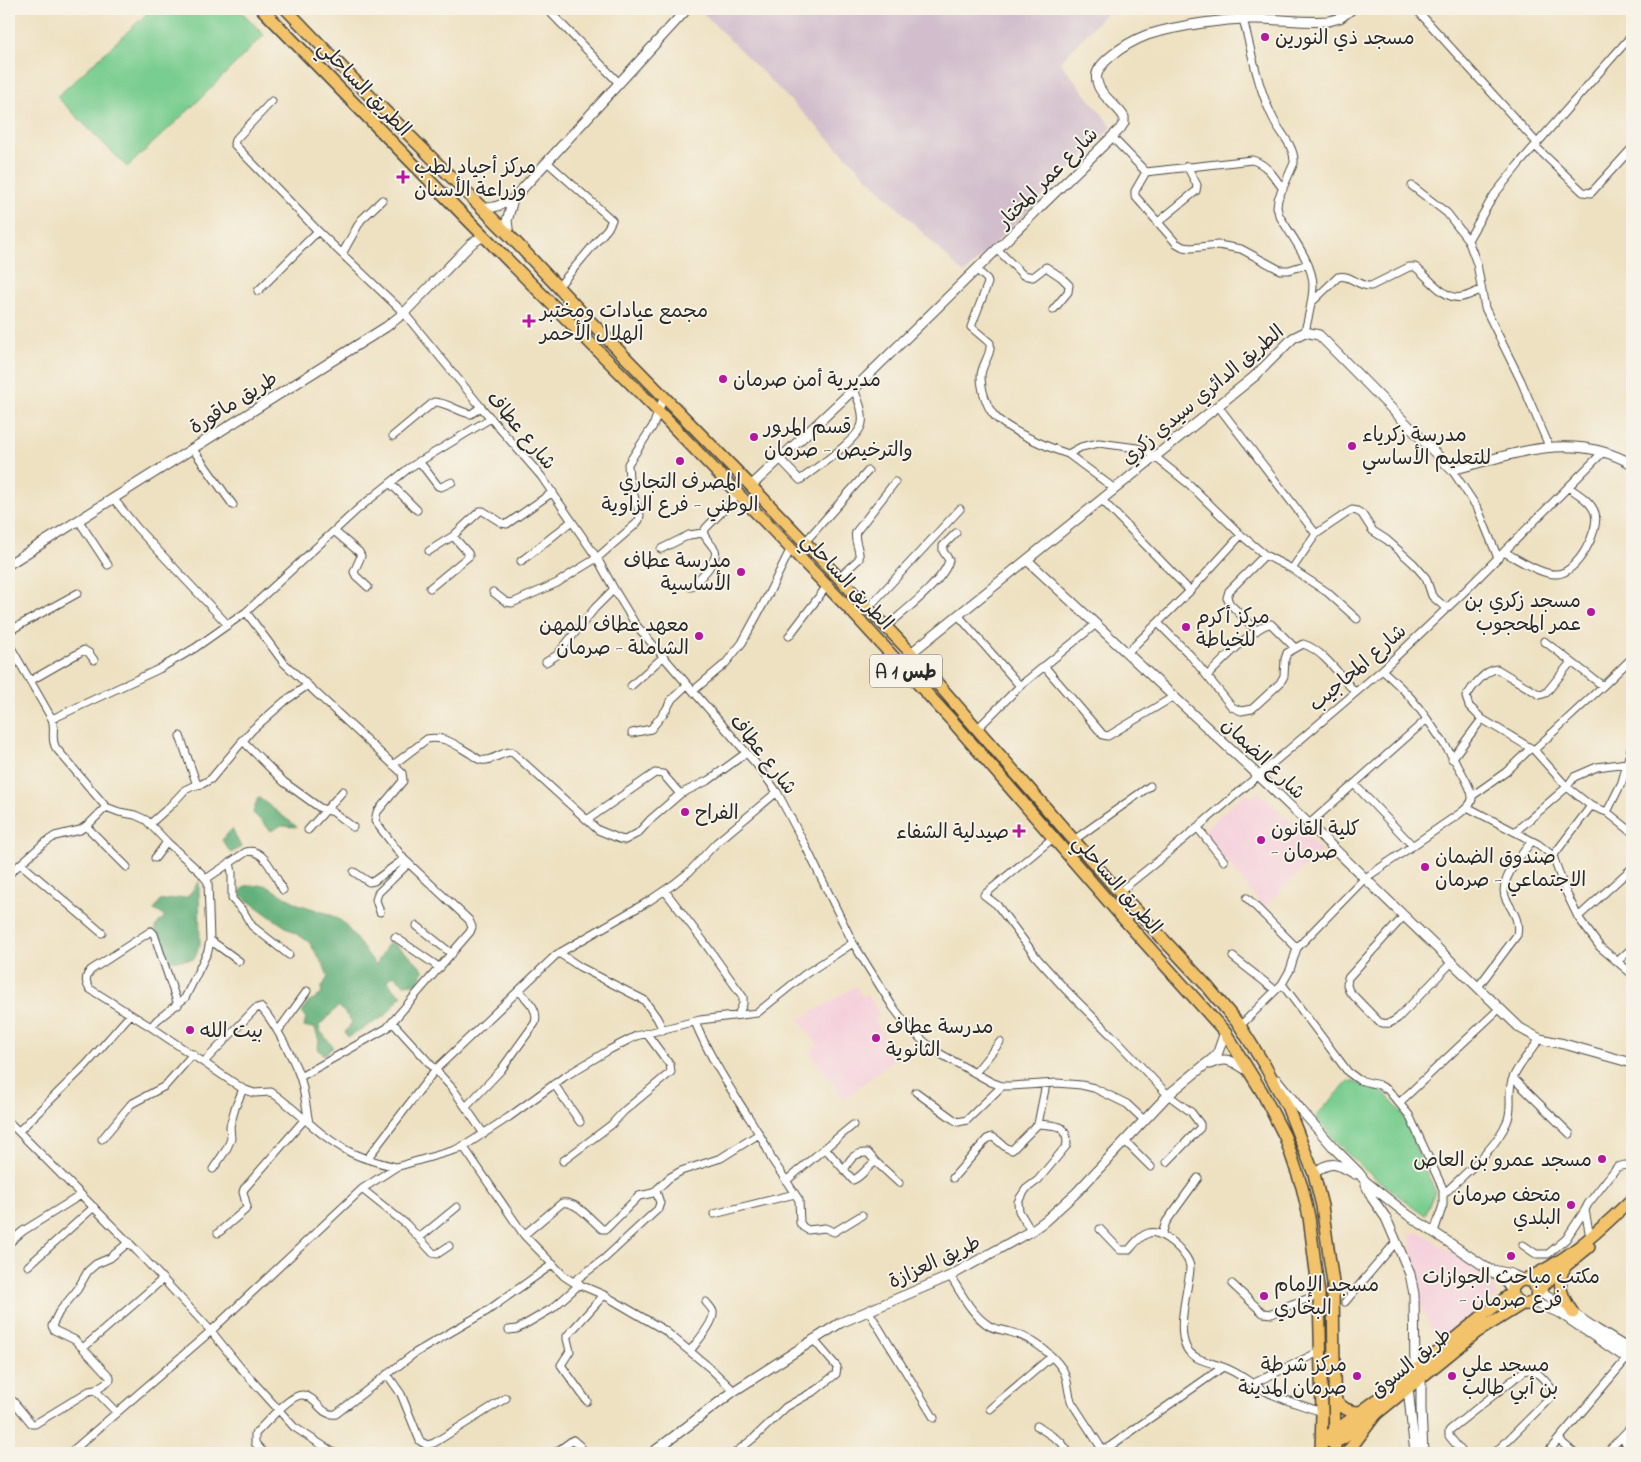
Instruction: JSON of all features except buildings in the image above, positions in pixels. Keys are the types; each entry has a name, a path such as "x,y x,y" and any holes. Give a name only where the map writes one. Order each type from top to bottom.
{"main road":[{"name":"الطريق الساحلي","path":"262,9 658,411 827,586 954,723 1225,1032 1274,1112 1285,1137 1302,1187 1309,1217 1319,1295 1322,1412 1321,1453"},
{"name":"الطريق الساحلي","path":"286,9 509,235 586,318 664,396 911,653 1119,892 1207,986 1240,1026 1287,1106 1314,1174 1322,1206 1333,1284 1335,1442"},
{"path":"1009,787 1020,777"},
{"path":"1524,1280 1533,1282 1531,1299 1515,1300 1512,1292 1515,1284 1524,1280 1543,1272 1590,1237 1632,1199"},
{"name":"طريق السوق","path":"1418,1374 1477,1332 1531,1299 1552,1277 1632,1208"},
{"path":"1567,1265 1560,1282 1563,1298 1573,1313"},
{"name":"طريق السوق","path":"1335,1442 1376,1414 1406,1384 1512,1292"},
{"name":"طريق السوق","path":"1335,1442 1363,1412 1406,1384"},
{"path":"1334,1397 1343,1408 1363,1412"},
{"path":"1347,1453 1376,1414"},
{"path":"1322,1441 1335,1442"}],"street":[{"path":"547,9 619,83"},
{"path":"509,235 507,221 513,200 687,9"},
{"name":"شارع عمر المختار","path":"751,486 998,250 1124,123 1124,117 1096,82 1096,74 1107,60 1126,46 1147,35 1200,24 1243,19 1329,21 1340,18 1352,9"},
{"path":"1416,9 1536,144 1584,192 1591,193 1632,148"},
{"path":"1243,19 1266,104 1294,156 1294,163 1282,189 1277,207 1279,215 1312,274 1313,285 1306,332"},
{"path":"1468,240 1494,195 1632,34"},
{"name":"شارع عطاف","path":"272,101 235,140 234,144 318,231 404,313 553,492 597,558 636,625 777,792 853,943 893,1007 906,1024 937,1052 1002,1086 1046,1084 1081,1085 1094,1088 1127,1104 1144,1120"},
{"path":"1112,137 1146,172"},
{"path":"1146,172 1252,160 1261,162 1282,189"},
{"path":"547,162 612,220 608,228 558,287"},
{"path":"1157,223 1196,191 1197,185 1187,166"},
{"path":"1146,172 1135,191 1135,196 1157,223 1176,243 1183,247 1224,245 1241,249 1280,270 1289,270 1308,264"},
{"path":"1412,186 1447,213 1468,240 1477,264 1485,308 1516,370 1549,446"},
{"path":"342,254 361,220 382,200"},
{"path":"476,203 486,208 492,208 513,200"},
{"name":"طريق ماقورة","path":"462,252 472,234 470,222"},
{"path":"258,291 318,231"},
{"name":"طريق ماقورة","path":"9,564 364,341 404,313 462,252 480,238 486,238"},
{"path":"998,250 1023,276 1033,277 1046,266 1069,285 1068,292 1053,310"},
{"path":"1311,303 1338,277 1349,277 1366,286 1371,286 1409,267 1415,267 1446,294 1453,297 1460,298 1481,290"},
{"path":"977,270 987,279 988,283 970,324 971,327 988,340 991,346 981,378 990,409 1004,423 1047,447 1068,454 1115,489"},
{"name":"الطريق الدائري سيدي زكري","path":"911,653 1255,376 1293,338 1306,332 1319,335 1452,470"},
{"path":"780,459 800,480 851,441 860,430 862,423 862,410 854,389"},
{"path":"493,592 506,602 512,604 557,582 597,558 636,524 639,520 639,508 629,479 628,464 653,426 664,396"},
{"path":"393,436 434,402 440,402 461,413 471,414 481,407"},
{"path":"1218,406 1316,534"},
{"path":"52,719 159,670 196,648 246,612 359,508 390,483 419,461 491,418"},
{"path":"1068,454 1081,447 1099,443 1143,449 1155,456 1190,485 1241,535 1265,555 1292,569 1326,592 1357,619"},
{"path":"1568,487 1589,502 1594,511 1596,521 1594,532 1573,567 1565,573 1555,574 1544,572 1501,555 1478,508 1452,470 1549,446 1574,446 1603,452 1632,464"},
{"path":"192,448 233,505"},
{"name":"شارع المحاجيب","path":"1119,892 1382,670 1501,555 1603,452"},
{"path":"419,461 438,486 441,487 452,482"},
{"path":"805,542 868,471"},
{"path":"839,577 859,559 855,540 856,532 895,482"},
{"path":"390,483 417,510"},
{"path":"429,551 452,536 480,511 507,524 553,492"},
{"path":"703,534 706,528 739,494"},
{"path":"113,498 137,528 228,625"},
{"path":"1102,500 1190,591"},
{"path":"868,608 960,509"},
{"path":"1292,569 1316,534 1347,512 1357,511 1362,514 1373,531 1388,540 1418,568 1426,578 1432,596 1446,608"},
{"path":"78,521 108,566"},
{"path":"522,561 544,541 572,521"},
{"path":"334,531 359,552 361,556 354,572 368,588"},
{"path":"886,627 923,594 945,569 949,560 943,551 943,546 956,533"},
{"path":"661,549 689,534 703,534"},
{"path":"691,587 709,568 716,556 715,551 703,534"},
{"path":"1127,653 1190,591 1241,535"},
{"path":"430,588 469,556 452,536"},
{"path":"693,691 725,664 742,643 791,548"},
{"path":"1256,630 1230,604 1227,598 1229,591 1265,555"},
{"name":"شارع الضمان","path":"1027,560 1258,775 1520,1028 1540,1039 1632,1063"},
{"path":"789,636 827,586"},
{"path":"546,662 557,655 595,608 614,589"},
{"path":"9,632 78,593"},
{"path":"246,612 278,656 402,773 403,781 377,812 374,818 376,823 406,862 471,922 472,927 452,954 393,1023 300,1077"},
{"path":"958,615 1020,686"},
{"path":"1158,622 1190,655 1232,707 1241,711 1252,710 1280,683 1284,676 1287,653 1303,644 1312,648 1328,662 1355,692"},
{"path":"978,728 1020,686 1096,624"},
{"path":"1207,676 1256,630 1266,624 1271,624 1295,648"},
{"path":"1544,641 1603,686"},
{"path":"9,644 52,719 54,725 54,745 106,807 135,815 150,824 206,879 209,889 210,940 208,951 187,996 151,1027"},
{"path":"30,681 84,650 89,652 94,660"},
{"path":"631,686 663,657"},
{"path":"1472,796 1506,772 1632,658"},
{"path":"1572,662 1546,693 1540,696 1510,676 1497,669 1492,670 1466,697 1469,706 1482,719 1532,749 1567,787 1591,806 1606,812 1632,832"},
{"path":"1044,666 1103,735 1108,736 1174,697"},
{"path":"1240,1026 1282,984 1290,970 1297,948 1364,879 1413,846 1467,807 1471,802 1472,796 1464,779 1426,719 1409,696 1382,670"},
{"path":"150,824 181,793 188,788 211,779 242,740 274,711 308,685"},
{"path":"632,733 651,729 672,699 687,685"},
{"path":"1308,825 1426,719"},
{"path":"1452,759 1482,719"},
{"path":"180,736 197,785"},
{"path":"393,765 432,738 447,740 482,760 512,752 605,834 620,839 630,839 680,794 709,780 746,753"},
{"path":"242,740 284,782 320,808 333,812 353,827"},
{"path":"1606,812 1622,782 1632,745"},
{"path":"1516,831 1567,787 1574,777 1582,772 1596,767 1627,763"},
{"path":"587,820 655,773 663,774 680,794"},
{"path":"1354,784 1413,846"},
{"path":"1074,840 1150,786"},
{"path":"308,830 343,791"},
{"path":"367,1159 435,1070 558,953 650,901 682,878 716,843 777,792"},
{"path":"1553,856 1591,806"},
{"path":"9,874 50,839 86,826 106,807"},
{"path":"1467,807 1516,831 1538,844 1553,856 1565,890 1578,917 1600,947 1632,974"},
{"path":"86,826 127,867"},
{"path":"1197,827 1224,861"},
{"path":"1053,838 984,895 997,905 1042,964 1065,989 1168,1096 1191,1112 1200,1126 1167,1162"},
{"path":"1478,987 1517,935 1519,926 1504,893 1509,873 1532,841"},
{"path":"154,858 167,842"},
{"path":"206,879 249,851 259,853 283,890"},
{"path":"230,862 232,899 242,908 252,926 289,955"},
{"path":"354,872 369,882 406,862"},
{"path":"380,912 376,900 378,893 406,862"},
{"path":"20,864 102,933"},
{"path":"1578,917 1632,868"},
{"path":"665,890 743,997 743,1004 738,1015"},
{"path":"1247,898 1297,948"},
{"path":"1404,916 1348,978 1347,985 1349,991 1379,1022 1391,1023 1398,1018 1452,962"},
{"path":"417,926 452,954"},
{"path":"178,1005 154,934 150,932 91,970 86,979 90,989 193,1054 243,1089 254,1093 271,1092 340,1147 367,1159 396,1167"},
{"path":"395,937 440,968"},
{"path":"210,940 239,960"},
{"path":"70,1453 211,1331 362,1189 396,1167 462,1146 484,1134 554,1084 609,1050 636,1036 695,1022 757,1013 804,975 853,943"},
{"path":"1617,962 1632,948"},
{"path":"558,953 580,967 644,1000 663,1030"},
{"path":"1233,957 1275,990"},
{"path":"1282,984 1348,1072 1359,1080 1379,1085 1388,1090 1409,1114 1443,1189 1443,1205 1434,1232"},
{"path":"466,1107 501,1070 535,1024 537,1017 535,1010 520,990"},
{"path":"278,1031 307,991"},
{"path":"204,1062 258,1008 264,1010 278,1031 300,1077 307,1121"},
{"path":"1399,1103 1500,1008"},
{"path":"19,1131 86,1066 130,1015"},
{"path":"695,1022 722,1075 769,1150 771,1158 795,1194 800,1205 800,1223 803,1227 808,1230 821,1228 834,1232 862,1214"},
{"path":"393,1023 453,1089 484,1134"},
{"name":"طريق العزازة","path":"652,1453 734,1391 840,1323 950,1276 1031,1231 1045,1221 1076,1193 1168,1096 1205,1066 1219,1051 1225,1032"},
{"path":"563,1161 611,1125 624,1111 671,1072 670,1066 647,1034"},
{"path":"1444,1194 1491,1148 1507,1123 1511,1109 1510,1086 1513,1078 1540,1039"},
{"path":"975,1073 1000,1042"},
{"path":"102,1139 131,1104 164,1086 193,1054"},
{"name":"طريق العزازة","path":"1205,1066 1225,1059 1250,1072"},
{"path":"1265,1066 1306,1117 1335,1150 1359,1173 1372,1198 1386,1218 1410,1274 1414,1294 1423,1453"},
{"path":"1513,1078 1570,1134"},
{"path":"554,1084 580,1122"},
{"path":"953,1178 987,1139 997,1140 1009,1150 1012,1150 1038,1124 1046,1084"},
{"path":"916,1092 953,1119 962,1122 967,1120 1002,1086"},
{"path":"213,1170 231,1139 230,1126 243,1089"},
{"path":"218,1233 247,1207 242,1192 244,1189 307,1121"},
{"path":"9,1122 129,1242 211,1331 278,1410 302,1434 334,1453"},
{"path":"1031,1231 1019,1211 1020,1198 1026,1189 1038,1180 1067,1145 1067,1136 1061,1126 1038,1124"},
{"path":"786,1181 853,1125"},
{"path":"524,1235 565,1202 574,1206 602,1229 606,1229 637,1198 642,1195 650,1195 669,1178 686,1168 721,1158 759,1134"},
{"path":"1125,1141 1151,1167"},
{"path":"462,1146 524,1235 564,1276 604,1295 664,1330 734,1391"},
{"path":"825,1148 853,1180 856,1180 876,1162"},
{"path":"844,1170 851,1157 855,1154 868,1153 899,1183"},
{"path":"1314,1174 1325,1167 1336,1164 1363,1180 1408,1215 1506,1282 1512,1292"},
{"path":"1523,1245 1536,1254 1548,1254 1568,1236 1617,1167 1625,1165 1632,1168"},
{"path":"1162,1234 1166,1222 1198,1178"},
{"path":"362,1189 390,1210 433,1253 437,1254 449,1246"},
{"path":"508,1330 517,1329 553,1308 576,1283 658,1210 660,1202 656,1191"},
{"path":"714,1214 795,1194"},
{"path":"9,1243 24,1231 81,1195"},
{"path":"28,1266 94,1207"},
{"path":"419,1238 456,1207"},
{"path":"1585,1210 1590,1237"},
{"path":"1100,1230 1120,1250 1125,1251 1129,1250 1145,1234 1151,1232 1162,1234 1185,1256 1190,1267 1183,1315 1184,1340 1187,1349 1195,1357 1243,1376 1252,1384 1279,1398 1322,1412"},
{"path":"13,1401 32,1424 35,1424 88,1391 95,1390 110,1378 74,1338 54,1330 53,1323 91,1268 110,1258 129,1242"},
{"path":"1345,1302 1396,1242"},
{"path":"264,1453 255,1443 254,1437 278,1410 301,1395 306,1396 330,1415 336,1414 415,1353 487,1311 552,1264"},
{"path":"1490,1270 1511,1274 1524,1280"},
{"path":"950,1276 982,1321 996,1330 1009,1331 1033,1341 1062,1368 1066,1376 1072,1403 1107,1450"},
{"path":"83,1348 163,1279"},
{"path":"1232,1284 1263,1313 1267,1314 1272,1314 1292,1304 1319,1295"},
{"path":"587,1400 562,1365 570,1351 567,1340 568,1336 604,1295"},
{"path":"1531,1299 1548,1296 1631,1356"},
{"path":"1531,1299 1560,1313 1631,1356"},
{"path":"690,1351 710,1324 712,1318 712,1310 706,1302"},
{"path":"868,1310 934,1418"},
{"path":"735,1453 755,1437 786,1407 816,1390 836,1374 837,1367 813,1339"},
{"path":"1252,1384 1321,1351"},
{"path":"1548,1453 1631,1356"},
{"path":"990,1409 1051,1357"},
{"path":"1094,1453 1107,1450 1222,1367"},
{"path":"1463,1453 1449,1436 1449,1431 1524,1371 1532,1370 1552,1389 1552,1396 1495,1453"},
{"path":"387,1374 401,1394 420,1441 427,1445 434,1443 506,1398"},
{"path":"1406,1384 1415,1453"},
{"path":"95,1390 116,1412"},
{"path":"1038,1426 1061,1442 1069,1453"},
{"path":"1606,1453 1632,1426"},
{"path":"1621,1438 1632,1449"},
{"path":"555,1453 573,1440 585,1453"},
{"path":"1559,1440 1574,1453"}],"shaded area":[{"path":"699,9 1110,9 1060,62 1112,127 964,274"},
{"name":"كلية القانون - صرمان","path":"1246,792 1250,797 1258,792 1321,850 1264,908 1203,831"},
{"path":"856,986 863,997 867,994 880,1015 874,1020 898,1056 844,1099 810,1052 818,1046 799,1020"},
{"path":"1415,1232 1421,1233 1487,1276 1497,1297 1443,1336 1434,1334 1419,1300 1410,1235"}],"green space":[{"path":"152,9 239,9 264,35 193,106 127,167 57,97"},
{"path":"258,797 297,827 280,826 271,831 253,813"},
{"path":"232,829 241,847 231,853 222,840"},
{"path":"199,882 200,945 194,959 167,961 155,927 165,916 154,910 160,901 187,897"},
{"path":"265,885 298,904 329,914 343,922 376,965 389,942 413,959 424,971 417,983 403,984 394,975 387,980 393,989 402,995 385,1016 348,1037 345,1033 352,1022 339,1006 319,1026 321,1032 333,1047 324,1055 318,1049 319,1041 315,1028 304,1027 306,1018 302,1013 308,1002 321,995 322,987 328,977 324,966 309,942 239,894 245,886"},
{"path":"1349,1081 1379,1088 1403,1115 1435,1191 1425,1215 1380,1182 1352,1158 1316,1116"}],"place":[{"name":"مسجد ذي النورين","path":"1265,37"},
{"name":"مركز أجياد لطب وزراعة الأسنان","path":"403,177"},
{"name":"مجمع عيادات ومختبر الهلال الأحمر","path":"529,321"},
{"name":"مديرية أمن صرمان","path":"723,379"},
{"name":"قسم المرور والترخيص - صرمان","path":"754,437"},
{"name":"مدرسة زكرياء للتعليم الأساسي","path":"1352,446"},
{"name":"المصرف التجاري الوطني - فرع الزاوية","path":"680,461"},
{"name":"مدرسة عطاف الأساسية","path":"741,572"},
{"name":"مسجد زكري بن عمر المحجوب","path":"1591,612"},
{"name":"مركز أكرم للخياطة","path":"1186,627"},
{"name":"معهد عطاف للمهن الشاملة - صرمان","path":"699,636"},
{"name":"الفراح","path":"685,812"},
{"name":"صيدلية الشفاء","path":"1019,831"},
{"name":"كلية القانون - صرمان","path":"1261,840"},
{"name":"صندوق الضمان الاجتماعي - صرمان","path":"1425,867"},
{"name":"بيت الله","path":"190,1030"},
{"name":"مدرسة عطاف الثانوية","path":"876,1038"},
{"name":"مسجد عمرو بن العاص","path":"1602,1159"},
{"name":"متحف صرمان البلدي","path":"1571,1205"},
{"name":"مكتب مباحث الجوازات - فرع صرمان","path":"1511,1256"},
{"name":"مسجد الإمام البخاري","path":"1264,1296"},
{"name":"مركز شرطة صرمان المدينة","path":"1357,1376"},
{"name":"مسجد علي بن أبي طالب","path":"1452,1376"}]}
